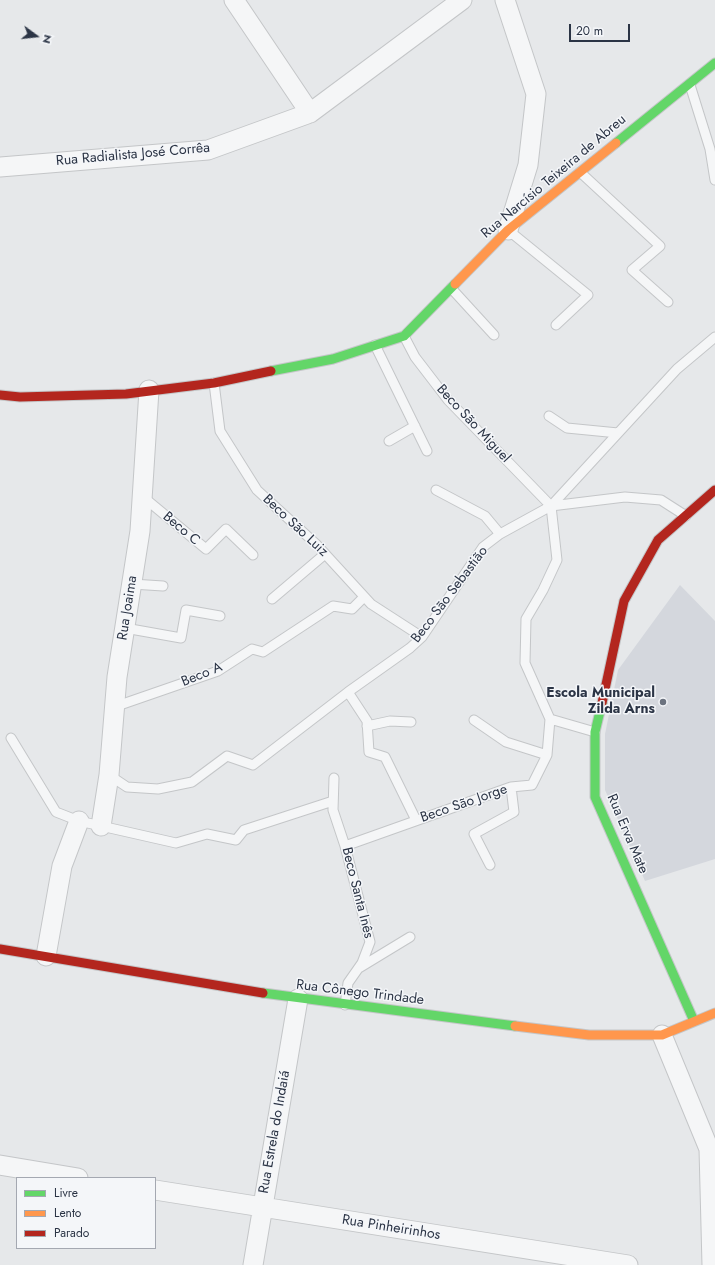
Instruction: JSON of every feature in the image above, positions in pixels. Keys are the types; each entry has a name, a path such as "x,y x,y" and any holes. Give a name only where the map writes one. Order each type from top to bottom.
{"street":[{"path":"234,0 310,113"},
{"name":"Rua Radialista José Corrêa","path":"0,167 208,150 310,113 462,0"},
{"path":"505,0 536,94 528,165 508,230"},
{"name":"Rua Narcísio Teixeira de Abreu","path":"0,395 20,397 126,394 214,383 333,359 404,336 450,287 508,230 715,63"},
{"name":"Rua Joaima","path":"101,826 109,774 117,677 140,531 149,390"},
{"name":"Rua Erva Mate","path":"694,1021 594,797 595,732 624,601 658,540 715,490"},
{"path":"46,956 62,866 80,821"},
{"name":"Rua Cônego Trindade","path":"0,949 298,999 589,1035 662,1035 694,1021 715,1014"},
{"name":"Rua Estrela do Indaiá","path":"253,1265 298,999"},
{"path":"662,1035 709,1149 712,1265"},
{"path":"0,1165 72,1177"},
{"name":"Rua Pinheirinhos","path":"156,1190 628,1265"}],"lane":[{"path":"689,83 710,149 715,180"},
{"path":"580,172 660,246 632,270 668,302"},
{"path":"508,230 588,295 556,325"},
{"path":"450,287 494,335"},
{"name":"Beco São Miguel","path":"404,336 415,357 448,400 551,506"},
{"name":"Beco São Sebastião","path":"109,774 127,787 158,789 192,782 227,756 253,765 348,692 410,648 422,637 483,547 500,534 551,506 677,370 715,337"},
{"path":"375,345 427,451"},
{"name":"Beco São Luiz","path":"214,383 220,431 257,490 325,554 371,604 422,637"},
{"path":"549,416 567,428 618,433"},
{"path":"390,441 415,426"},
{"path":"436,490 485,516 500,534"},
{"name":"Beco C","path":"142,496 206,549 226,529 254,555"},
{"path":"551,506 625,497 661,500 686,516"},
{"name":"Beco São Jorge","path":"345,846 511,787 532,785 547,755 550,719 525,663 526,619 543,590 557,560 551,506"},
{"path":"272,599 325,554"},
{"path":"132,584 163,586"},
{"name":"Beco A","path":"114,707 218,671 252,649 263,652 333,606 352,609 364,597"},
{"path":"125,628 181,638 186,610 220,616"},
{"path":"348,692 367,721 369,752 385,757 416,820"},
{"path":"550,719 595,732"},
{"path":"474,720 506,742 547,755"},
{"path":"367,726 390,721 411,722"},
{"path":"11,738 56,812 80,821 176,843 207,834 236,840 244,830 333,801"},
{"name":"Beco Santa Inês","path":"334,778 333,810 345,846 370,942 358,968 348,983 346,1005"},
{"path":"490,865 474,834 514,812 511,787"},
{"path":"358,968 410,937"}],"shaded area":[{"name":"Escola Municipal Zilda Arns","path":"680,585 715,621 715,859 645,881 605,790 605,734 618,670"}],"traffic: fast":[{"path":"616,143 715,63"},
{"path":"271,371 333,359 404,336 455,284"},
{"path":"602,703 595,732 595,797 694,1021"},
{"path":"263,993 515,1026"}],"traffic: slow":[{"path":"455,284 508,230 616,143"},
{"path":"515,1026 589,1035 662,1035 715,1013"}],"traffic: jam":[{"path":"0,395 20,397 126,394 214,383 271,371"},
{"path":"602,703 624,601 658,540 715,490"},
{"path":"0,949 263,993"}],"place":[{"name":"Escola Municipal Zilda Arns","path":"663,702"}]}
